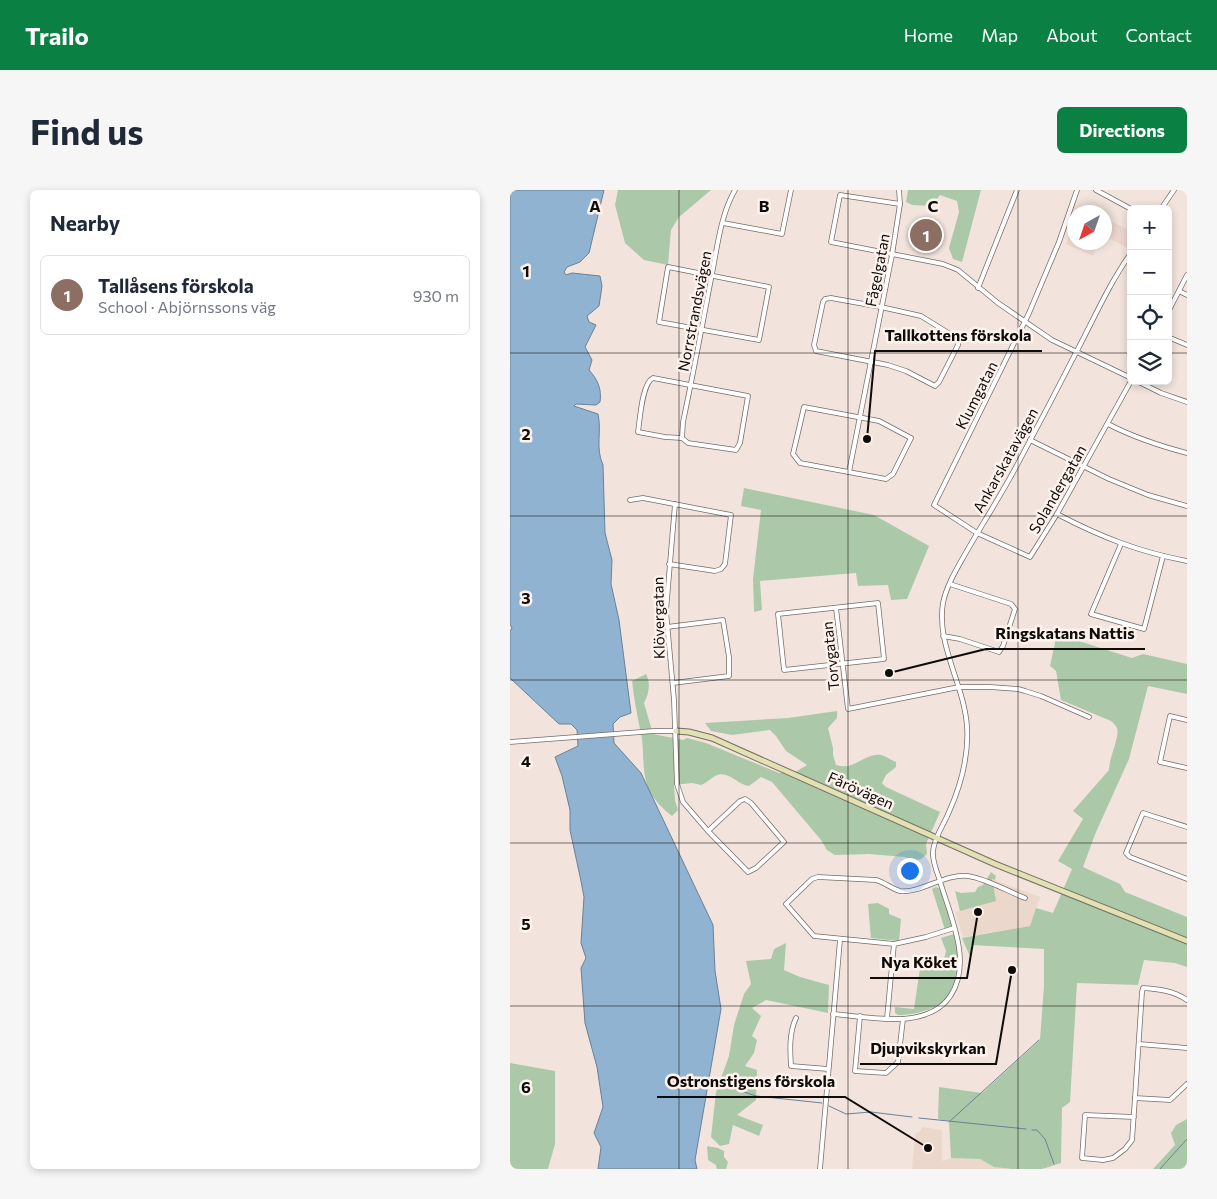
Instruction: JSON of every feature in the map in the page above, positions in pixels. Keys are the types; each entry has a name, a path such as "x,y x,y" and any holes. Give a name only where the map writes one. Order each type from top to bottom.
{"street":[{"name":"Norrstrandsvägen","path":"682,438 683,422 723,223 730,199 735,190"},
{"path":"723,223 782,234 791,190"},
{"name":"Fågelgatan","path":"849,472 892,255 900,204 899,190"},
{"path":"978,288 1017,190"},
{"name":"Klumgatan","path":"977,533 934,505 1025,322 1059,242 1077,190"},
{"path":"1096,190 1127,207"},
{"path":"1164,205 1174,190"},
{"path":"900,204 840,195 831,242 943,264 958,270 978,288 1052,340 1127,378"},
{"name":"Ankarskatavägen","path":"833,1014 887,1018 926,1015 939,1008 951,996 958,983 961,968 960,947 933,851 962,779 966,756 967,727 963,702 943,636 941,619 943,600 977,533 1030,440 1104,298 1127,260"},
{"path":"668,267 712,276 769,287 759,340 658,322 668,267"},
{"path":"1172,304 1187,275"},
{"path":"1178,292 1187,295"},
{"path":"831,298 921,316 958,339 958,345 939,382 935,386 906,371 888,365 871,363 816,351 814,345 822,302 825,299 831,298"},
{"path":"1172,339 1187,345"},
{"path":"653,378 691,385 748,396 740,443 736,450 688,443 682,438 638,432 645,388 649,380 653,378"},
{"name":"Solandergatan","path":"977,533 1030,557 1057,514 1128,385"},
{"path":"1145,385 1160,393 1187,402"},
{"path":"804,407 860,417 879,421 911,438 893,474 886,479 800,462 793,454 804,407"},
{"path":"1108,424 1151,442 1187,454"},
{"path":"1030,440 1083,467 1148,495 1187,506"},
{"path":"630,500 643,498 731,515 725,564 721,569 715,571 669,564"},
{"name":"Klövergatan","path":"675,504 666,611 676,731 676,784 683,802 708,831 748,872 756,868 784,842 751,803 745,799 740,801 708,831"},
{"path":"1057,514 1121,544 1187,561"},
{"path":"1121,544 1091,614 1144,629 1163,556"},
{"path":"943,636 960,639 999,652 1003,646 1015,609 1010,604 950,584"},
{"path":"878,603 884,659 784,670 778,614 836,608 878,603"},
{"name":"Torvgatan","path":"836,608 848,709 959,687"},
{"path":"667,627 724,620 729,657 729,676 672,684"},
{"path":"959,687 1018,689 1041,696 1089,717"},
{"path":"1187,720 1170,716 1160,762 1187,768"},
{"name":"Fårövägen","path":"510,742 676,731 712,738 1063,892 1187,941"},
{"path":"1187,827 1143,813 1126,853 1130,857 1187,879"},
{"path":"954,928 894,944 840,940 814,936 786,904 812,879 818,877 876,880 885,882 899,891 906,891 940,880 967,876 1025,898"},
{"path":"820,1169 840,940"},
{"path":"887,1018 894,944"},
{"path":"1134,1117 1085,1115 1082,1158 1104,1160 1113,1158 1125,1149 1132,1140 1136,1098 1143,988 1162,990 1187,1000"},
{"path":"860,1016 855,1071 886,1073 898,1062 903,1018"},
{"path":"796,1018 792,1025 790,1045 791,1066 828,1070"},
{"path":"1139,1044 1187,1048"},
{"path":"1136,1098 1170,1100 1187,1084"}],"shaded area":[{"path":"1112,222 1127,229 1127,247 1112,240"},
{"path":"1080,250 1096,250 1093,256"},
{"path":"992,879 1040,897 1030,926 963,937 955,912 995,901"},
{"path":"922,1127 942,1130 942,1161 951,1158 980,1159 994,1167 1012,1169 912,1169 915,1134"}],"green space":[{"path":"618,190 711,190 679,217 671,230 668,265 644,260 625,243 615,205"},
{"path":"908,190 981,190 962,262 953,259 949,248 959,212 957,201 940,195 932,206 912,205 906,202"},
{"path":"744,488 874,515 929,546 907,599 891,600 888,585 858,586 856,573 760,581 762,610 754,612 753,579 761,510 741,506"},
{"path":"1057,634 1132,658 1143,654 1187,664 1187,694 1148,686 1129,759 1096,832 1083,867 1120,884 1125,892 1187,917 1187,967 1175,963 1144,960 1138,985 1077,983 1070,1102 1062,1108 1061,1163 1042,1169 1012,1169 994,1167 980,1159 951,1158 949,1121 938,1119 939,1087 982,1093 1040,1040 1044,985 1044,949 971,945 971,959 962,938 1030,926 1036,908 1053,913 1072,869 1058,861 1083,819 1073,811 1109,770 1118,732 1117,728 1111,721 1061,700 1056,671 1050,666"},
{"path":"646,674 649,688 644,703 653,734 683,740 687,738 706,743 779,773 797,771 807,765 786,751 770,730 732,735 711,731 705,723 788,718 837,711 837,718 828,728 836,765 849,766 875,755 885,756 896,762 896,767 886,775 882,783 886,787 940,812 926,844 927,854 921,859 912,861 905,857 869,854 835,855 827,850 821,840 772,782 761,777 749,786 724,774 715,776 701,785 692,783 674,785 678,810 672,816 653,797 645,778 642,739 632,681"},
{"path":"991,872 996,876 995,880 992,879 996,901 960,911 955,891 961,893 975,892 978,887 983,885"},
{"path":"936,887 941,889 952,926 945,930 932,889"},
{"path":"878,903 889,909 889,914 901,919 899,941 871,938 868,904"},
{"path":"954,934 958,953 957,978 948,996 934,1007 925,1011 907,1015 895,1013 895,1007 914,1009 920,968 943,963 946,951 941,938"},
{"path":"786,943 784,970 800,977 829,985 828,1013 766,1000 752,1008 761,1016 752,1036 757,1040 754,1053 745,1066 757,1070 756,1100 737,1115 763,1125 759,1136 733,1125 729,1144 720,1146 711,1137 716,1092 729,1056 734,1025 744,994 751,984 746,961 771,959 774,949"},
{"path":"510,1063 555,1071 555,1144 548,1169 510,1169"},
{"path":"1187,1119 1187,1166 1184,1169 1153,1169 1175,1145 1171,1133 1176,1125"},
{"path":"707,1146 724,1151 724,1157 728,1162 726,1169 717,1169 716,1165 708,1160"}],"water":[{"path":"510,190 604,190 589,253 580,262 567,267 564,272 566,275 572,273 600,276 602,286 599,306 587,316 589,322 596,325 585,347 592,360 589,370 598,384 600,402 596,405 576,404 574,406 598,414 599,420 599,452 603,465 605,533 612,560 611,584 619,620 631,713 620,717 613,724 614,743 641,773 713,925 715,971 721,1009 695,1160 697,1169 598,1169 601,1147 594,1133 603,1107 597,1067 585,1023 581,968 586,958 581,943 584,897 570,830 570,810 562,776 555,757 578,746 577,730 571,724 559,724 510,678 510,631 512,628 510,624"}],"waterway":[{"path":"949,1122 1039,1040"},
{"path":"709,1080 729,1087"},
{"path":"735,1089 756,1096 822,1103"},
{"path":"829,1106 846,1114 871,1112 912,1117"},
{"path":"919,1118 1026,1129"},
{"path":"1032,1130 1037,1130 1045,1139 1054,1164"},
{"path":"1160,1169 1187,1139"}],"place":[{"name":"Tallåsens förskola","path":"926,235"},
{"name":"Tallkottens förskola","path":"867,439"},
{"name":"Ringskatans Nattis","path":"889,673"},
{"name":"Nya Köket","path":"978,912"},
{"name":"Djupvikskyrkan","path":"1012,970"},
{"name":"Ostronstigens förskola","path":"928,1148"}]}
